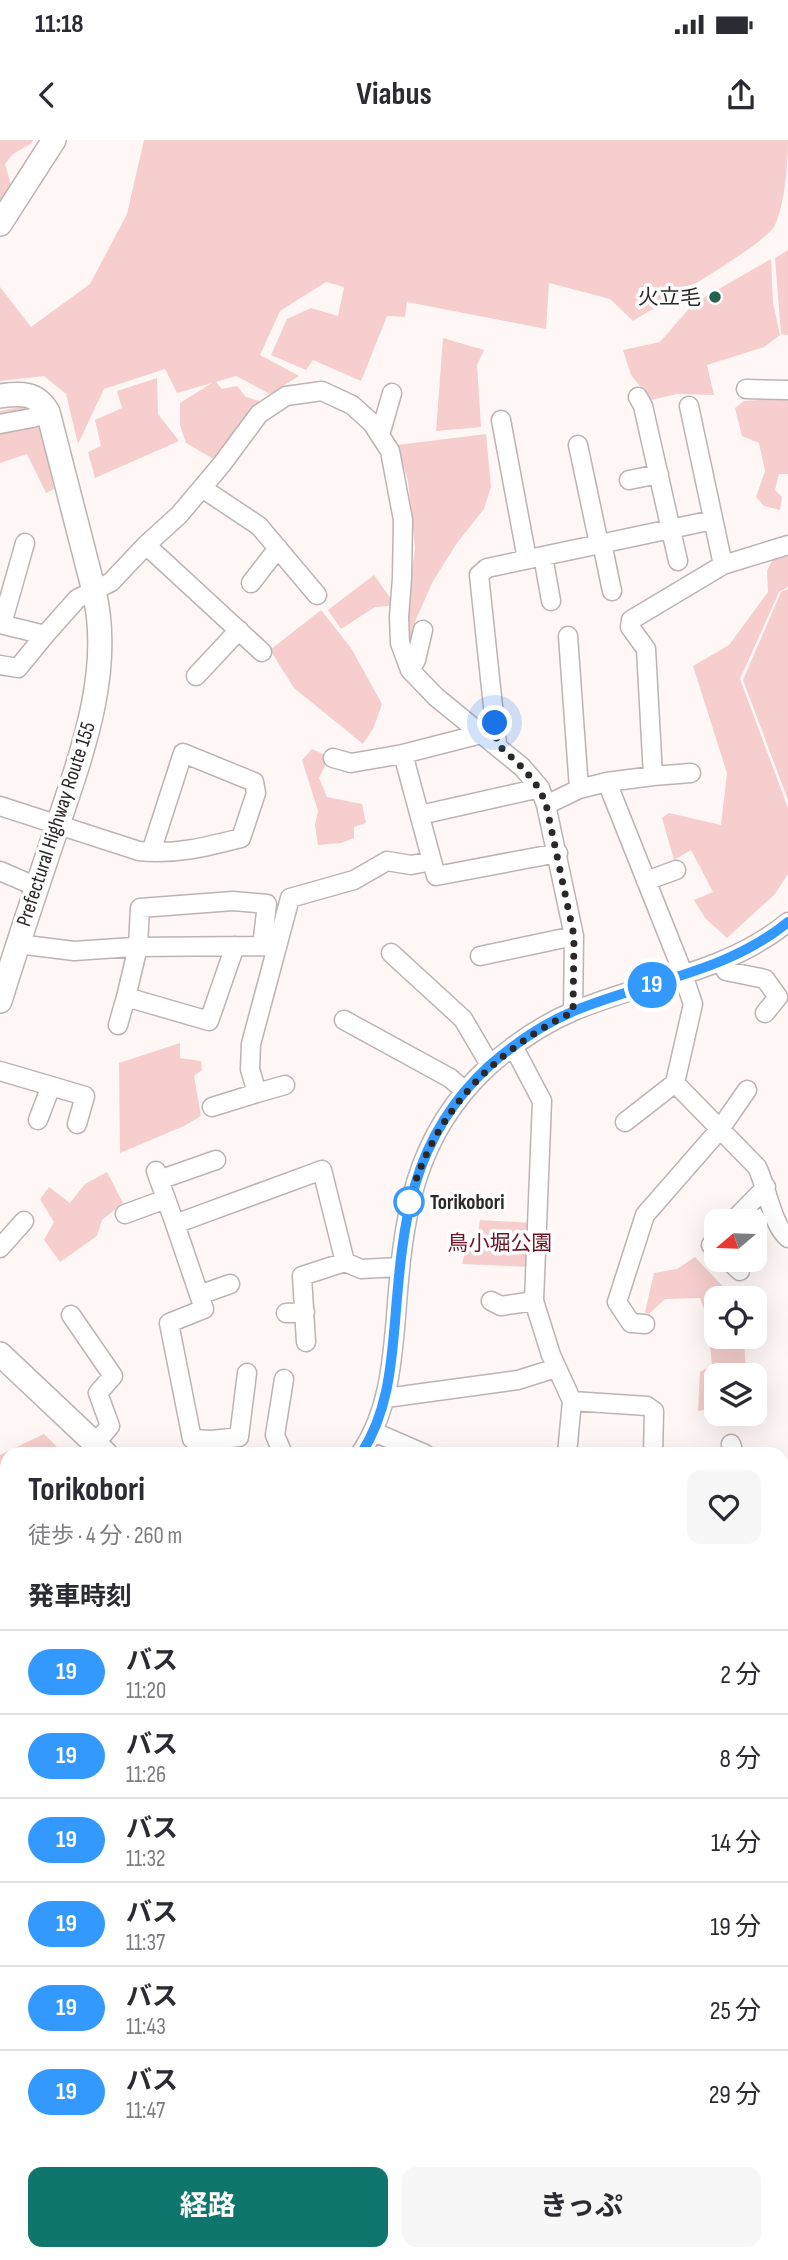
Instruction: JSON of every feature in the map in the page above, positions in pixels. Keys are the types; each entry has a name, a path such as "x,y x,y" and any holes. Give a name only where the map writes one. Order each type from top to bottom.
{"main road":[{"path":"0,224 54,140"},
{"path":"0,396 27,394 37,398 48,412"},
{"name":"Prefectural Highway Route 155","path":"0,1001 82,755 96,689 100,621 48,412"},
{"path":"0,1354 98,1447"}],"street":[{"path":"746,389 788,390"},
{"path":"0,665 18,668 77,599 111,582 179,515 259,414 286,396 322,391 352,405 372,423 390,451 403,520 400,643 410,670 436,696 497,744 533,777 543,796 558,853 574,936 573,1012"},
{"path":"380,435 393,393"},
{"path":"638,397 643,406 678,561"},
{"path":"689,406 723,565"},
{"path":"0,424 48,412"},
{"path":"501,420 535,557 551,601"},
{"path":"578,445 612,591"},
{"path":"629,480 659,474"},
{"path":"202,488 260,526 317,595"},
{"path":"497,744 479,575 487,568 713,520"},
{"path":"25,543 1,624 46,635"},
{"path":"146,545 262,652"},
{"path":"653,776 646,649 630,627 631,621 723,565 788,545"},
{"path":"251,583 278,548"},
{"path":"196,676 223,656 239,630"},
{"path":"410,670 416,660 423,630"},
{"path":"568,636 579,789"},
{"path":"333,758 351,763 403,754 481,734"},
{"path":"0,806 139,851 150,852 179,853 241,838 256,793 254,782 183,753 150,852"},
{"path":"403,754 436,876 558,853"},
{"path":"419,815 543,796 607,782 691,774"},
{"path":"607,782 693,1004 675,1083 625,1122"},
{"path":"269,946 290,898 354,880 387,861 411,865 432,861"},
{"path":"646,881 676,870"},
{"path":"0,871 37,887"},
{"path":"118,1025 138,947 140,908 233,901 267,904 269,946 251,1044 250,1069 257,1093"},
{"path":"364,1447 374,1432 386,1398 405,1219 415,1181 433,1138 465,1091 490,1065 541,1028 573,1012 720,962 752,947 788,922"},
{"path":"480,956 574,936"},
{"path":"18,944 74,951 138,947 269,946"},
{"path":"126,997 209,1021 235,946"},
{"path":"391,953 463,1019 490,1065"},
{"path":"720,962 726,971 765,979 778,997 765,1013"},
{"path":"344,1020 450,1078 465,1091"},
{"path":"513,1046 542,1101 534,1301 556,1368 572,1401 568,1447"},
{"path":"0,1071 85,1096 77,1124"},
{"path":"675,1083 757,1167 781,1232 788,1238"},
{"path":"212,1107 285,1085"},
{"path":"38,1121 51,1086"},
{"path":"645,1324 631,1323 617,1302 645,1216 720,1129 747,1090"},
{"path":"216,1160 157,1174 204,1309 169,1323 192,1439 212,1447 239,1437 247,1373"},
{"path":"175,1224 322,1170 345,1262"},
{"path":"745,1209 766,1187"},
{"path":"125,1214 166,1199"},
{"path":"0,1248 24,1221"},
{"path":"306,1342 302,1276 345,1262 361,1269 400,1267"},
{"path":"199,1295 230,1284"},
{"path":"491,1301 501,1306 534,1301"},
{"path":"286,1313 304,1312"},
{"path":"71,1315 113,1376 98,1392 110,1426 101,1447"},
{"path":"386,1398 518,1380 556,1368"},
{"path":"280,1447 275,1436 284,1379"},
{"path":"572,1401 648,1406 654,1411 653,1447"},
{"path":"374,1432 409,1447"}],"green space":[{"path":"0,140 33,140 13,154 5,164 11,185 0,204"},
{"path":"144,140 788,140 784,195 775,225 768,234 733,260 633,321 610,299 549,283 546,329 407,302 405,317 387,316 361,381 313,360 306,370 271,355 287,319 311,308 338,316 344,287 326,282 280,311 260,355 299,376 270,394 236,376 216,382 222,389 237,386 246,397 266,403 217,461 186,443 180,425 180,403 212,383 177,393 165,369 104,389 78,444 66,394 44,376 0,381 0,287 31,327 90,284 127,214"},
{"path":"788,250 788,335 781,334 775,258"},
{"path":"771,259 773,303 780,335 764,347 707,365 714,395 677,394 651,400 631,375 623,350 660,342 693,304"},
{"path":"443,338 484,350 477,365 481,427 436,431"},
{"path":"157,378 158,414 179,441 95,478 88,452 101,446 95,420 122,408 117,391"},
{"path":"788,398 788,474 779,474 775,490 782,497 780,510 764,506 756,497 765,471 759,443 742,436 735,408 744,401"},
{"path":"25,406 41,427 54,489 46,493 27,454 0,463 0,411"},
{"path":"486,434 491,487 484,509 457,543 433,581 415,622 414,646 409,645 405,625 415,548 408,481 397,445"},
{"path":"788,554 788,587 779,592 740,679 788,808 788,874 775,894 727,938 705,918 694,900 713,892 691,850 674,860 662,818 669,813 721,825 727,773 693,666 729,645 768,592 767,571 774,557"},
{"path":"374,575 394,603 375,607 341,629 328,610"},
{"path":"788,589 788,800 743,680 781,592"},
{"path":"321,610 351,648 382,704 373,729 363,744 294,688 270,650"},
{"path":"312,749 329,757 319,778 327,797 362,804 366,823 354,827 354,838 341,843 318,845 315,825 318,811 302,760"},
{"path":"180,1043 180,1058 201,1061 202,1070 194,1076 201,1116 120,1153 119,1063"},
{"path":"107,1172 123,1203 102,1220 97,1236 60,1262 44,1240 54,1222 40,1199 49,1187 70,1203 85,1184"},
{"name":"鳥小堀公園","path":"480,1220 532,1223 530,1267 462,1264 465,1251 477,1238"},
{"path":"695,1257 704,1266 704,1272 709,1272 723,1286 704,1286 704,1309 700,1298 665,1299 649,1314 645,1312 654,1273 677,1269"},
{"path":"710,1349 745,1349 745,1363 712,1363"},
{"path":"704,1370 704,1410 698,1411 700,1372"},
{"path":"44,1434 57,1447 17,1447"}],"bus line":[{"name":"19","path":"365,1447 381,1415 389,1383 402,1243 410,1199 428,1148 456,1102 490,1065 541,1028 598,1002 735,956 788,922"}],"place":[{"name":"火立毛","path":"715,297"},
{"name":"Torikobori","path":"409,1202"}],"route":[{"path":"409,1202 428,1148 465,1091 513,1046 573,1012 574,936 546,804 533,777 497,744 495,723"}]}
